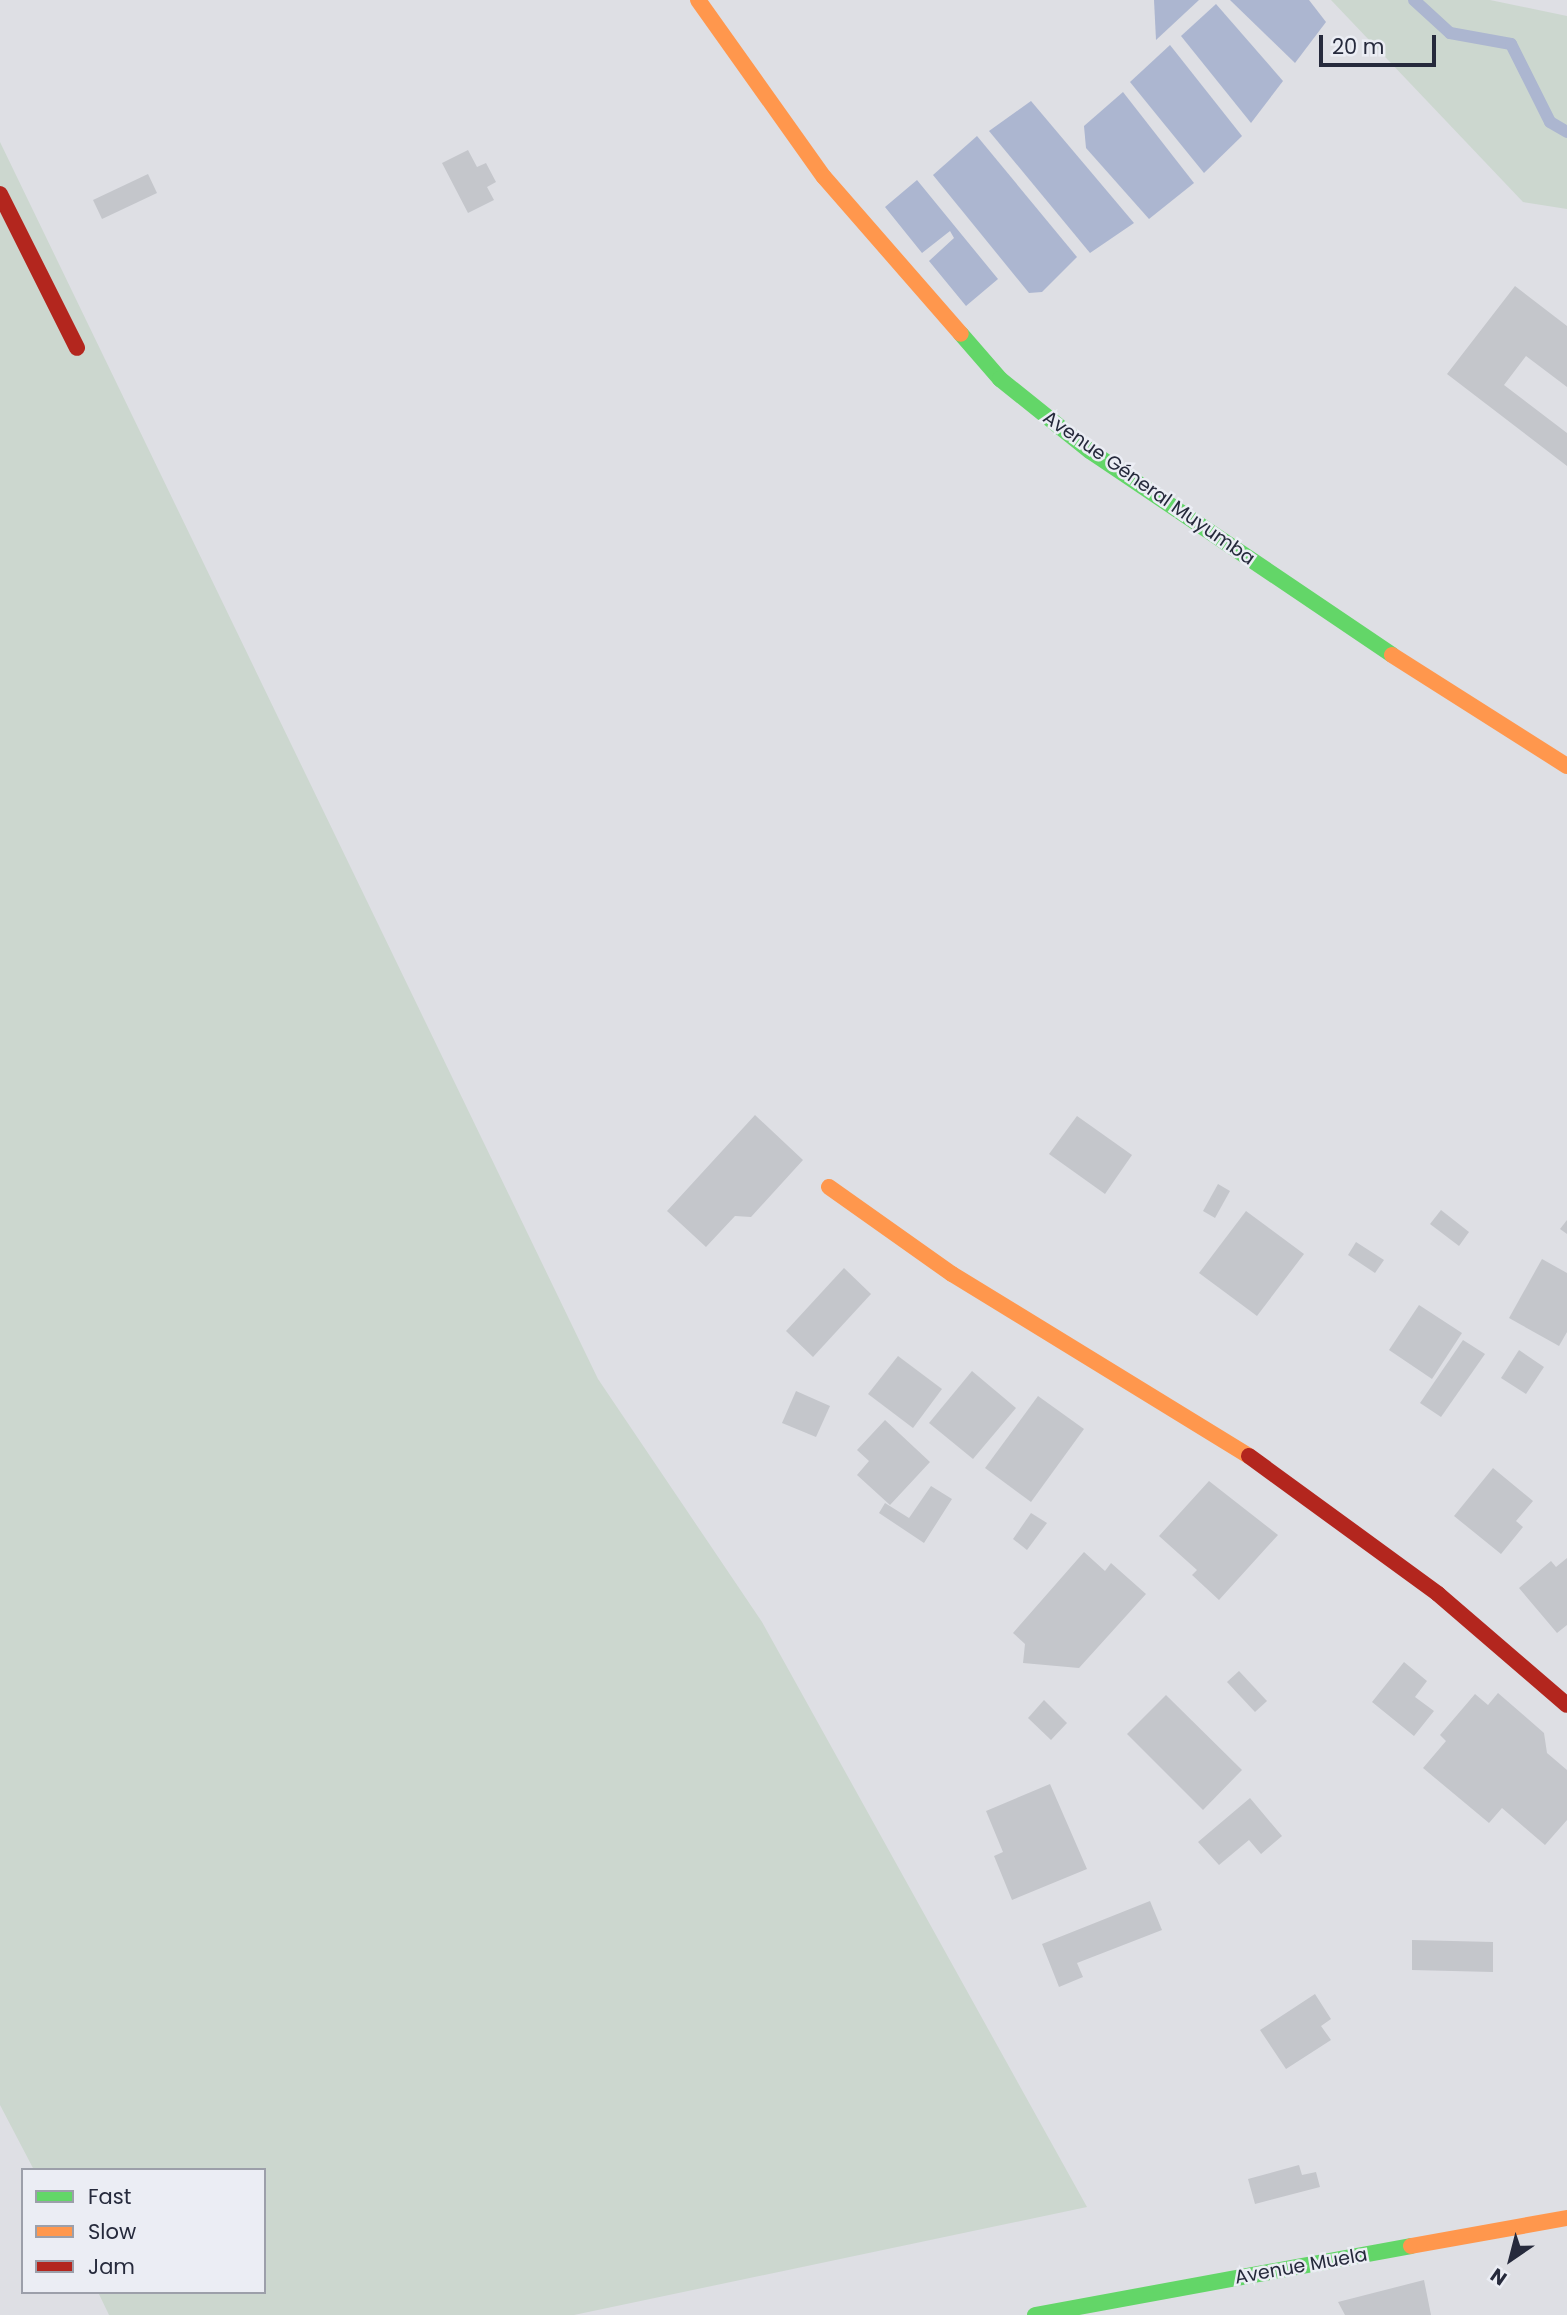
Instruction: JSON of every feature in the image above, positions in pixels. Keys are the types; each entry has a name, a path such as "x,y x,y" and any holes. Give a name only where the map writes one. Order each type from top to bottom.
{"street":[{"name":"Avenue Géneral Muyumba","path":"698,0 824,177 1000,379 1090,451 1322,611 1567,766"},
{"path":"0,194 77,348"},
{"path":"829,1187 952,1274 1227,1440 1438,1594 1567,1705"},
{"name":"Avenue Muela","path":"1035,2315 1567,2218"}],"shaded area":[{"path":"1331,0 1490,0 1567,16 1567,209 1523,202"},
{"path":"0,142 598,1379 762,1622 1087,2207 574,2315 109,2315 99,2294 266,2294 266,2168 33,2168 0,2105"}],"water":[{"path":"1154,0 1199,0 1156,40"},
{"path":"1230,0 1309,0 1326,22 1295,63"},
{"path":"1216,4 1283,81 1251,123 1181,36"},
{"path":"1170,45 1242,136 1204,173 1130,82"},
{"path":"1123,92 1194,183 1149,219 1086,148 1084,126"},
{"path":"1031,101 1134,223 1090,253 989,131"},
{"path":"977,136 1077,257 1042,292 1029,293 933,175"},
{"path":"917,180 998,279 966,306 929,261 954,238 950,231 922,253 885,207"}],"building":[{"path":"468,150 477,167 486,163 496,182 487,187 494,200 468,213 442,163"},
{"path":"148,174 157,193 102,219 93,200"},
{"path":"1515,286 1567,326 1567,387 1526,356 1504,385 1567,433 1567,466 1447,374"},
{"path":"755,1115 803,1160 751,1217 735,1216 706,1247 667,1211"},
{"path":"1077,1116 1132,1155 1105,1194 1049,1154"},
{"path":"1218,1184 1230,1191 1215,1218 1203,1211"},
{"path":"1441,1210 1469,1232 1459,1246 1430,1224"},
{"path":"1246,1211 1304,1254 1257,1316 1199,1273"},
{"path":"1567,1220 1567,1234 1560,1229"},
{"path":"1356,1242 1384,1260 1375,1273 1348,1255"},
{"path":"1542,1259 1567,1273 1567,1332 1559,1346 1509,1318"},
{"path":"844,1268 871,1294 813,1357 786,1331"},
{"path":"1419,1305 1462,1333 1432,1379 1389,1350"},
{"path":"1463,1340 1485,1354 1441,1417 1420,1403"},
{"path":"1519,1350 1544,1367 1526,1394 1501,1378"},
{"path":"898,1356 942,1389 913,1428 868,1394"},
{"path":"972,1371 1016,1408 973,1459 929,1423"},
{"path":"796,1391 830,1406 816,1437 782,1423"},
{"path":"1038,1396 1084,1429 1031,1502 985,1468"},
{"path":"885,1420 930,1462 890,1505 857,1475 869,1461 857,1450"},
{"path":"1493,1468 1533,1501 1516,1521 1523,1527 1501,1554 1454,1516"},
{"path":"1209,1481 1278,1535 1219,1600 1192,1575 1197,1570 1159,1536"},
{"path":"931,1486 952,1499 924,1543 879,1513 885,1503 909,1518"},
{"path":"1031,1513 1047,1523 1027,1550 1013,1539"},
{"path":"1084,1552 1105,1571 1111,1563 1146,1594 1079,1668 1023,1663 1025,1644 1013,1633"},
{"path":"1567,1558 1567,1625 1557,1633 1519,1588 1551,1561 1556,1567"},
{"path":"1404,1662 1427,1681 1415,1697 1434,1711 1414,1736 1372,1702"},
{"path":"1239,1671 1267,1701 1255,1712 1227,1682"},
{"path":"1498,1693 1544,1733 1547,1753 1567,1770 1567,1820 1545,1845 1502,1808 1489,1823 1423,1768 1446,1741 1440,1735 1475,1694 1488,1705"},
{"path":"1166,1695 1242,1770 1203,1810 1127,1734"},
{"path":"1044,1700 1067,1723 1051,1740 1028,1718"},
{"path":"1050,1784 1087,1869 1012,1900 994,1856 1003,1852 986,1811"},
{"path":"1250,1798 1282,1836 1261,1854 1249,1840 1219,1865 1198,1842"},
{"path":"1150,1901 1162,1930 1077,1963 1083,1977 1059,1987 1042,1944"},
{"path":"1412,1940 1493,1942 1493,1972 1412,1970"},
{"path":"1315,1994 1331,2019 1321,2026 1331,2040 1286,2069 1260,2030"},
{"path":"1299,2165 1302,2175 1316,2172 1320,2187 1255,2204 1248,2179"},
{"path":"1424,2280 1431,2315 1345,2315 1338,2302"}],"waterway":[{"path":"1414,0 1450,33 1511,44 1550,122 1567,132"}],"traffic: fast":[{"path":"961,334 1000,379 1090,451 1392,655"},
{"path":"1035,2315 1411,2246"}],"traffic: slow":[{"path":"698,0 824,177 961,334"},
{"path":"1392,655 1567,766"},
{"path":"829,1187 952,1274 1249,1456"},
{"path":"1411,2246 1567,2218"}],"traffic: jam":[{"path":"0,194 77,348"},
{"path":"1249,1456 1438,1594 1567,1705"}]}
